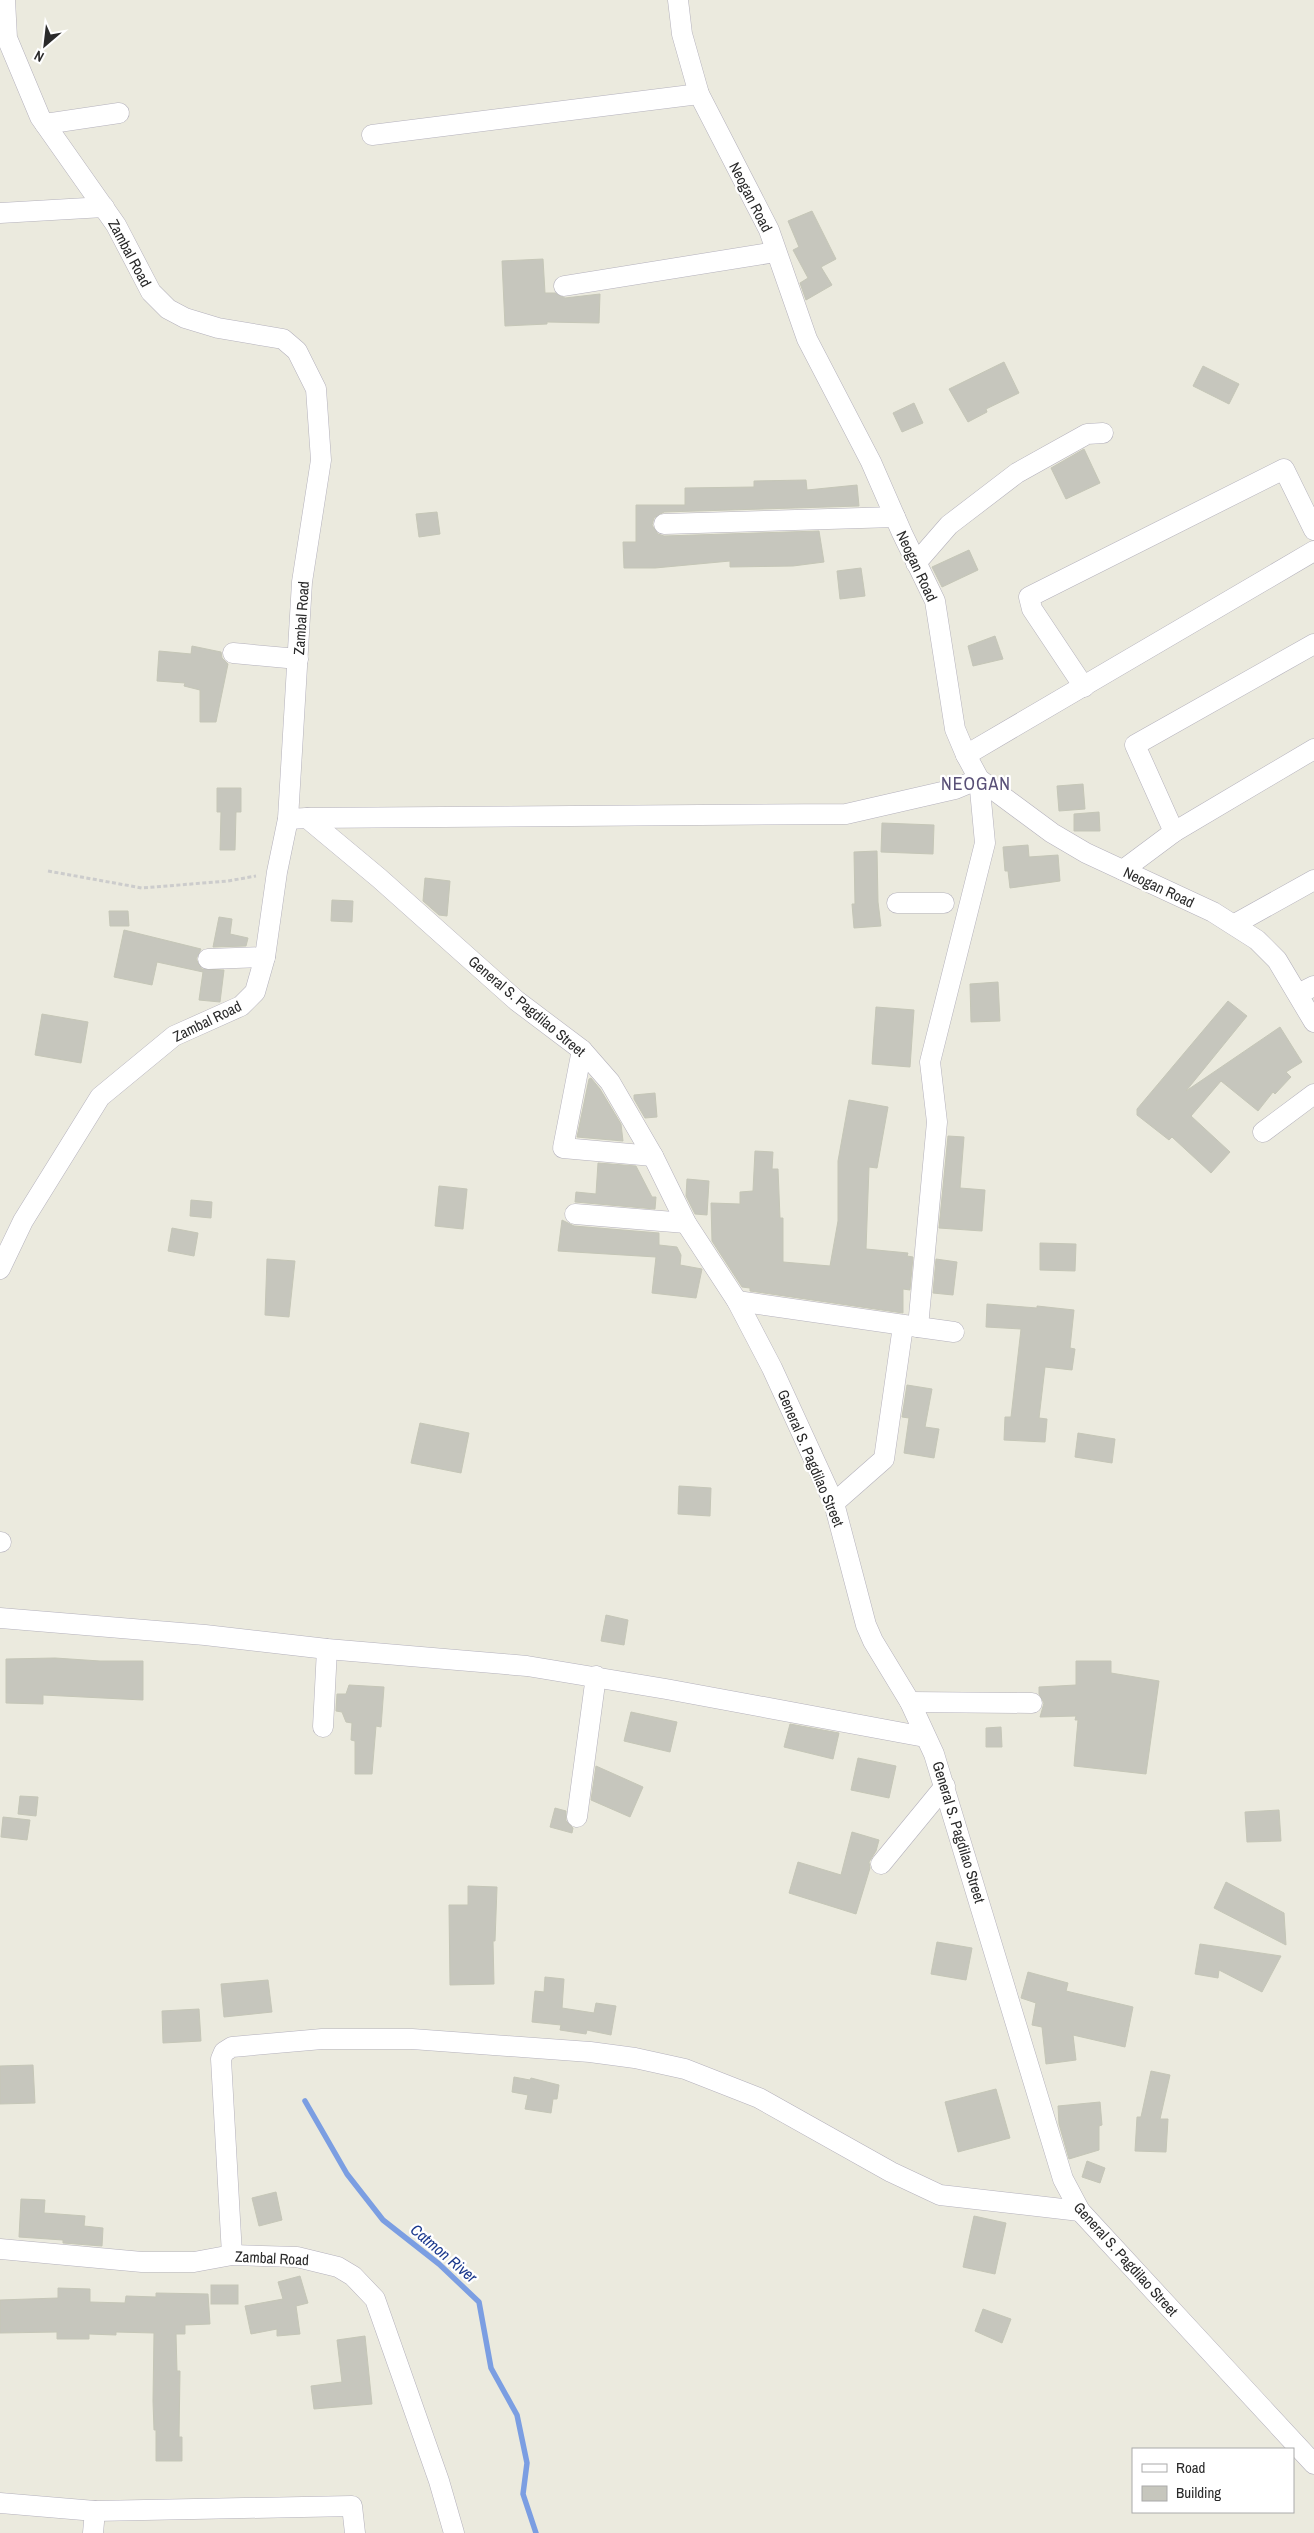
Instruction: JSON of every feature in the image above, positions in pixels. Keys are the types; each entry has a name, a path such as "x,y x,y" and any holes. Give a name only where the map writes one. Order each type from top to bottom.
{"street":[{"name":"Zambal Road","path":"0,1270 23,1221 100,1097 174,1036 241,1006 255,992 265,957 277,872 297,819 298,659 302,582 321,460 316,389 297,351 283,339 218,328 185,318 168,308 150,292 116,224 40,117 7,38 5,0"},
{"name":"Neogan Road","path":"678,0 682,34 699,94 769,230 807,339 871,462 935,601 955,729 979,779 1052,833 1235,924 1257,940 1306,990 1314,1022"},
{"path":"372,135 699,94"},
{"path":"45,124 119,113"},
{"path":"0,213 104,207"},
{"path":"564,286 776,252"},
{"path":"916,563 949,525 1017,473 1087,434 1103,433"},
{"path":"1084,687 1032,609 1029,596 1284,470 1314,530"},
{"path":"664,524 895,517"},
{"path":"966,755 1314,551"},
{"path":"1174,832 1135,745 1314,644"},
{"path":"233,653 298,659"},
{"path":"1124,870 1174,832 1314,749"},
{"path":"297,819 846,814 955,789 979,779 985,843 930,1062 937,1122 910,1326 884,1459 834,1503"},
{"name":"General S. Pagdilao Street","path":"297,819 379,878 516,1001 582,1050 610,1082 653,1156 686,1223 737,1301 772,1368 834,1503 866,1625 873,1641 910,1702 934,1754 945,1786 1063,2179 1080,2211 1314,2464"},
{"path":"1235,924 1314,880"},
{"path":"897,903 944,903"},
{"path":"208,959 265,957"},
{"path":"582,1050 562,1148 653,1156"},
{"path":"1263,1132 1314,1094"},
{"path":"574,1214 686,1223"},
{"path":"737,1301 954,1332"},
{"path":"0,1618 205,1635 328,1649 527,1666 596,1676 925,1737"},
{"path":"323,1727 328,1649"},
{"path":"578,1817 596,1676"},
{"path":"910,1702 1032,1704"},
{"path":"881,1864 945,1786"},
{"path":"232,2255 221,2059 224,2052 232,2047 298,2040 412,2039 580,2051 635,2058 685,2069 758,2098 907,2180 940,2195 1080,2211"},
{"name":"Zambal Road","path":"0,2249 142,2262 194,2262 232,2255 297,2257 338,2267 353,2276 374,2299 439,2481 454,2533"},
{"path":"0,2503 95,2511 352,2506 355,2533"},
{"path":"93,2533 95,2511"}],"path":[{"path":"48,871 142,888 228,881 277,872"}],"building":[{"path":"812,211 836,259 821,267 832,285 806,300 800,283 808,278 793,250 799,247 788,221"},
{"path":"543,259 545,293 555,293 565,298 600,294 599,323 547,322 547,324 505,326 502,261"},
{"path":"1004,362 1019,393 986,409 987,412 968,422 949,389"},
{"path":"1203,366 1239,384 1229,404 1193,386"},
{"path":"914,403 923,423 902,432 893,413"},
{"path":"1084,449 1100,483 1066,499 1051,468"},
{"path":"806,480 807,490 857,485 859,506 664,512 654,518 652,525 658,534 664,536 819,531 824,562 793,566 730,567 730,561 655,568 624,568 623,542 636,542 636,505 685,505 685,488 754,487 754,481"},
{"path":"437,512 440,534 419,537 416,514"},
{"path":"969,550 978,570 942,587 932,567"},
{"path":"861,568 865,596 840,599 837,571"},
{"path":"995,636 1003,659 973,666 968,646"},
{"path":"192,646 221,652 222,658 228,664 216,722 200,722 200,690 184,686 185,683 157,681 159,651 191,654"},
{"path":"1083,784 1085,809 1059,811 1057,786"},
{"path":"217,788 241,788 241,812 236,812 235,850 220,850 221,812 217,812"},
{"path":"1099,812 1100,831 1074,831 1074,814"},
{"path":"882,823 934,825 933,854 881,852"},
{"path":"1028,845 1029,857 1058,855 1060,881 1010,888 1008,871 1005,871 1003,847"},
{"path":"877,851 878,902 881,926 854,928 852,904 855,904 854,852"},
{"path":"425,878 450,881 447,916 439,915 423,901"},
{"path":"332,900 353,901 352,922 331,921"},
{"path":"109,911 128,911 129,926 110,926"},
{"path":"219,917 232,919 230,934 248,938 246,946 213,947"},
{"path":"124,930 201,949 196,959 202,969 224,970 220,1002 199,1000 203,972 157,962 152,985 114,977"},
{"path":"998,982 1000,1021 971,1022 970,984"},
{"path":"1228,1001 1247,1016 1186,1091 1280,1027 1302,1062 1286,1072 1291,1077 1275,1094 1273,1092 1258,1111 1221,1081 1191,1116 1230,1152 1211,1173 1172,1137 1169,1140 1137,1115 1137,1109"},
{"path":"876,1007 914,1010 910,1067 872,1064"},
{"path":"42,1014 88,1022 81,1063 35,1055"},
{"path":"591,1078 600,1089 621,1124 623,1141 577,1137 589,1079"},
{"path":"655,1093 657,1117 645,1118 634,1099 634,1095"},
{"path":"849,1100 888,1107 877,1168 869,1167 866,1249 908,1253 907,1256 913,1257 910,1290 903,1289 903,1313 750,1291 750,1288 742,1287 712,1241 711,1203 740,1204 740,1192 753,1191 755,1151 773,1152 772,1169 778,1169 780,1218 783,1218 783,1262 830,1266 838,1221 838,1161"},
{"path":"948,1136 964,1137 960,1188 985,1190 982,1231 939,1228"},
{"path":"598,1163 636,1166 652,1197 656,1197 655,1209 575,1202 576,1192 596,1194"},
{"path":"687,1179 709,1181 707,1215 695,1214 686,1196"},
{"path":"439,1186 467,1189 463,1229 435,1226"},
{"path":"191,1200 212,1202 211,1218 190,1216"},
{"path":"562,1220 574,1226 659,1233 659,1245 677,1247 681,1255 680,1265 702,1269 696,1298 652,1293 656,1257 558,1251"},
{"path":"172,1228 198,1233 194,1256 168,1251"},
{"path":"1040,1243 1076,1244 1075,1271 1040,1270"},
{"path":"267,1259 295,1261 289,1317 265,1315"},
{"path":"936,1259 957,1262 953,1295 933,1293"},
{"path":"987,1304 1074,1310 1070,1348 1075,1349 1072,1370 1045,1367 1039,1418 1047,1419 1045,1442 1004,1440 1005,1417 1011,1417 1021,1329 986,1327"},
{"path":"907,1385 932,1389 925,1427 939,1429 934,1458 904,1453 909,1418 902,1417"},
{"path":"420,1423 469,1433 461,1473 411,1463"},
{"path":"1078,1433 1115,1439 1112,1463 1075,1457"},
{"path":"679,1486 711,1488 710,1516 678,1514"},
{"path":"606,1615 628,1620 624,1645 601,1641"},
{"path":"55,1658 143,1661 143,1700 43,1695 43,1704 6,1703 6,1659"},
{"path":"1076,1661 1111,1661 1111,1673 1159,1681 1146,1774 1074,1766 1078,1720 1075,1720 1076,1716 1040,1717 1044,1703 1039,1694 1039,1687 1076,1685"},
{"path":"349,1685 384,1687 381,1727 376,1726 372,1774 355,1774 355,1741 351,1740 352,1723 346,1722 342,1712 336,1711 337,1694 346,1694"},
{"path":"631,1712 677,1722 670,1752 624,1741"},
{"path":"790,1724 839,1733 833,1759 784,1747"},
{"path":"1001,1727 1002,1747 986,1747 986,1728"},
{"path":"858,1758 896,1766 889,1798 851,1790"},
{"path":"596,1766 643,1787 630,1817 591,1800"},
{"path":"20,1796 38,1797 36,1816 18,1814"},
{"path":"555,1808 566,1811 566,1821 573,1828 572,1833 550,1827"},
{"path":"1279,1810 1281,1841 1247,1842 1245,1812"},
{"path":"3,1817 30,1820 27,1840 1,1837"},
{"path":"852,1832 879,1840 876,1851 869,1862 870,1868 856,1914 789,1893 798,1862 841,1875"},
{"path":"1226,1882 1284,1913 1286,1945 1214,1908"},
{"path":"468,1886 497,1887 495,1941 493,1941 494,1984 450,1985 449,1905 468,1905"},
{"path":"937,1942 972,1948 966,1980 931,1974"},
{"path":"1200,1944 1281,1956 1262,1992 1219,1970 1218,1978 1195,1974"},
{"path":"1028,1972 1068,1983 1066,1991 1133,2007 1125,2047 1073,2035 1076,2060 1046,2064 1042,2027 1032,2025 1036,2003 1021,1998"},
{"path":"545,1977 564,1979 562,2008 594,2013 596,2003 616,2006 611,2035 587,2030 586,2034 560,2030 561,2025 532,2022 535,1991 544,1992"},
{"path":"268,1980 272,2012 224,2017 221,1984"},
{"path":"199,2009 201,2041 163,2043 162,2011"},
{"path":"33,2065 35,2103 0,2104 0,2066"},
{"path":"1151,2071 1170,2075 1160,2119 1168,2119 1166,2152 1135,2151 1137,2117 1141,2117"},
{"path":"514,2077 530,2080 531,2078 559,2085 557,2099 553,2099 551,2113 525,2109 528,2095 512,2092"},
{"path":"996,2089 1010,2138 958,2152 945,2102"},
{"path":"1100,2102 1102,2125 1099,2126 1099,2150 1069,2159 1059,2124 1058,2106"},
{"path":"1087,2161 1105,2168 1100,2183 1082,2177"},
{"path":"276,2192 282,2220 259,2226 252,2198"},
{"path":"21,2199 45,2200 44,2213 85,2216 84,2226 103,2228 102,2246 63,2243 63,2240 19,2237"},
{"path":"974,2216 1006,2223 995,2274 963,2267"},
{"path":"300,2276 308,2303 296,2306 300,2334 277,2336 277,2329 251,2334 245,2306 283,2299 278,2282"},
{"path":"211,2285 238,2285 238,2304 211,2304"},
{"path":"58,2288 90,2289 90,2302 125,2303 126,2296 156,2297 156,2293 208,2294 210,2324 185,2325 185,2334 176,2334 177,2371 180,2371 179,2437 182,2437 182,2461 156,2461 156,2430 154,2430 153,2401 154,2333 116,2332 116,2335 89,2334 89,2339 57,2339 57,2332 0,2333 0,2300 58,2298"},
{"path":"983,2309 1011,2319 1002,2343 975,2331"},
{"path":"365,2336 372,2404 314,2409 311,2386 342,2382 337,2340"}],"waterway":[{"name":"Catmon River","path":"305,2101 347,2174 383,2220 439,2264 479,2302 491,2368 517,2415 527,2463 523,2494 536,2533"}],"district":[{"name":"NEOGAN","path":"976,783"}]}
